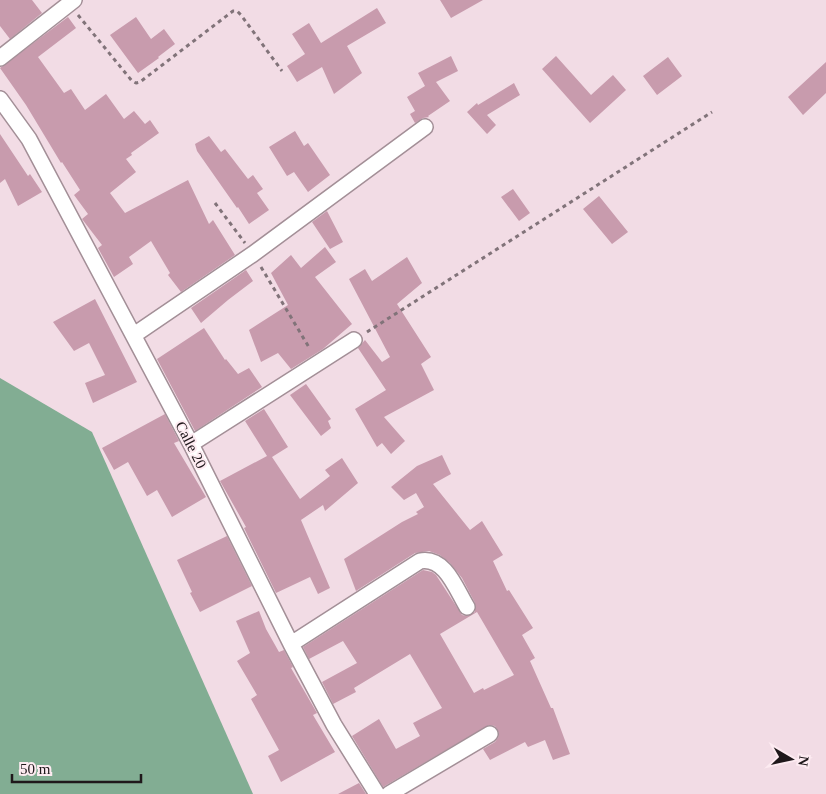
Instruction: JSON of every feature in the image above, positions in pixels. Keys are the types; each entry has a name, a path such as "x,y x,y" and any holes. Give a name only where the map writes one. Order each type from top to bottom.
{"street":[{"path":"0,58 72,2"},
{"name":"Calle 20","path":"0,99 29,139 191,444 291,644 334,725 377,794"},
{"path":"134,335 253,254 425,128"},
{"path":"191,444 354,340"},
{"path":"291,644 420,561 428,559 436,562 445,570 466,607"},
{"path":"389,794 490,734"}],"path":[{"path":"72,2 132,81 136,83 140,82 233,12 237,11 282,71"},
{"path":"354,340 712,112"},
{"path":"215,203 253,254 318,363"}],"green space":[{"path":"0,378 92,432 253,794 0,794"}],"building":[{"path":"0,0 32,0 42,13 10,39 0,26"},
{"path":"440,0 483,0 451,18"},
{"path":"377,8 386,23 347,46 362,73 334,94 322,67 297,82 287,66 305,54 292,34 309,23 321,43"},
{"path":"68,17 76,28 38,57 64,93 71,89 85,110 106,94 124,119 134,111 145,124 150,120 159,133 131,153 132,155 126,159 136,172 110,193 125,213 188,180 209,224 213,220 235,255 181,292 168,275 170,273 151,241 129,257 133,264 114,277 98,248 102,245 82,219 88,214 74,195 80,190 0,68"},
{"path":"136,17 151,39 164,29 175,44 138,73 110,35"},
{"path":"451,56 458,71 436,82 450,101 429,117 415,123 410,114 415,111 407,97 425,86 418,73"},
{"path":"556,56 591,95 613,75 626,90 590,123 542,69"},
{"path":"668,57 682,76 657,95 643,76"},
{"path":"826,62 826,93 803,115 788,97"},
{"path":"514,83 520,95 487,115 496,125 487,134 467,112 477,103 478,105"},
{"path":"295,131 304,146 308,143 330,175 308,192 294,172 287,176 269,147"},
{"path":"0,134 28,176 30,174 42,192 18,206 5,179 0,183"},
{"path":"209,136 221,152 225,149 248,179 253,175 263,189 257,193 269,210 249,224 197,151 195,144"},
{"path":"513,189 530,213 519,221 501,197"},
{"path":"599,196 628,232 612,244 583,209"},
{"path":"327,211 343,242 330,249 312,222"},
{"path":"325,247 336,262 315,277 352,324 323,349 291,369 278,353 261,362 249,330 288,305 271,273 291,255 301,268"},
{"path":"407,257 422,283 397,304 431,357 421,364 434,390 384,417 405,441 391,454 382,443 377,447 355,409 386,390 358,348 365,340 382,362 390,357 349,279 365,269 372,281"},
{"path":"246,270 253,281 201,323 191,308"},
{"path":"95,299 137,382 93,403 85,383 105,375 89,343 74,351 53,322"},
{"path":"204,328 225,360 238,374 249,368 262,387 195,431 157,359"},
{"path":"306,384 331,419 328,421 331,428 321,436 290,395"},
{"path":"264,409 288,447 272,457 300,499 330,476 325,470 342,458 358,483 325,511 323,505 301,520 330,588 318,594 310,577 276,593 244,528 246,527 220,481 267,456 245,421"},
{"path":"165,414 179,441 174,443 206,497 172,517 157,490 147,496 128,462 114,470 102,448"},
{"path":"442,455 451,474 433,484 470,530 482,521 503,555 493,561 507,591 509,590 533,628 522,635 535,658 530,661 551,708 553,708 570,754 553,760 545,740 528,747 525,742 490,760 483,749 495,742 499,733 495,726 489,725 383,787 352,736 379,719 396,749 420,736 413,723 442,708 410,654 354,688 356,692 333,704 322,682 357,663 343,641 309,659 303,647 423,570 436,575 462,615 467,616 475,612 475,603 462,578 450,563 440,555 429,551 415,553 356,591 344,559 418,514 416,512 424,507 416,493 404,500 391,487 417,466","holes":["477,612 514,675 474,693 440,634"]},
{"path":"227,536 252,586 200,612 177,560"},
{"path":"259,611 266,629 279,652 284,650 293,667 291,668 317,713 313,715 335,752 281,782 268,756 279,750 251,699 257,695 237,661 250,653 236,621"},
{"path":"359,783 366,794 338,794"}]}
